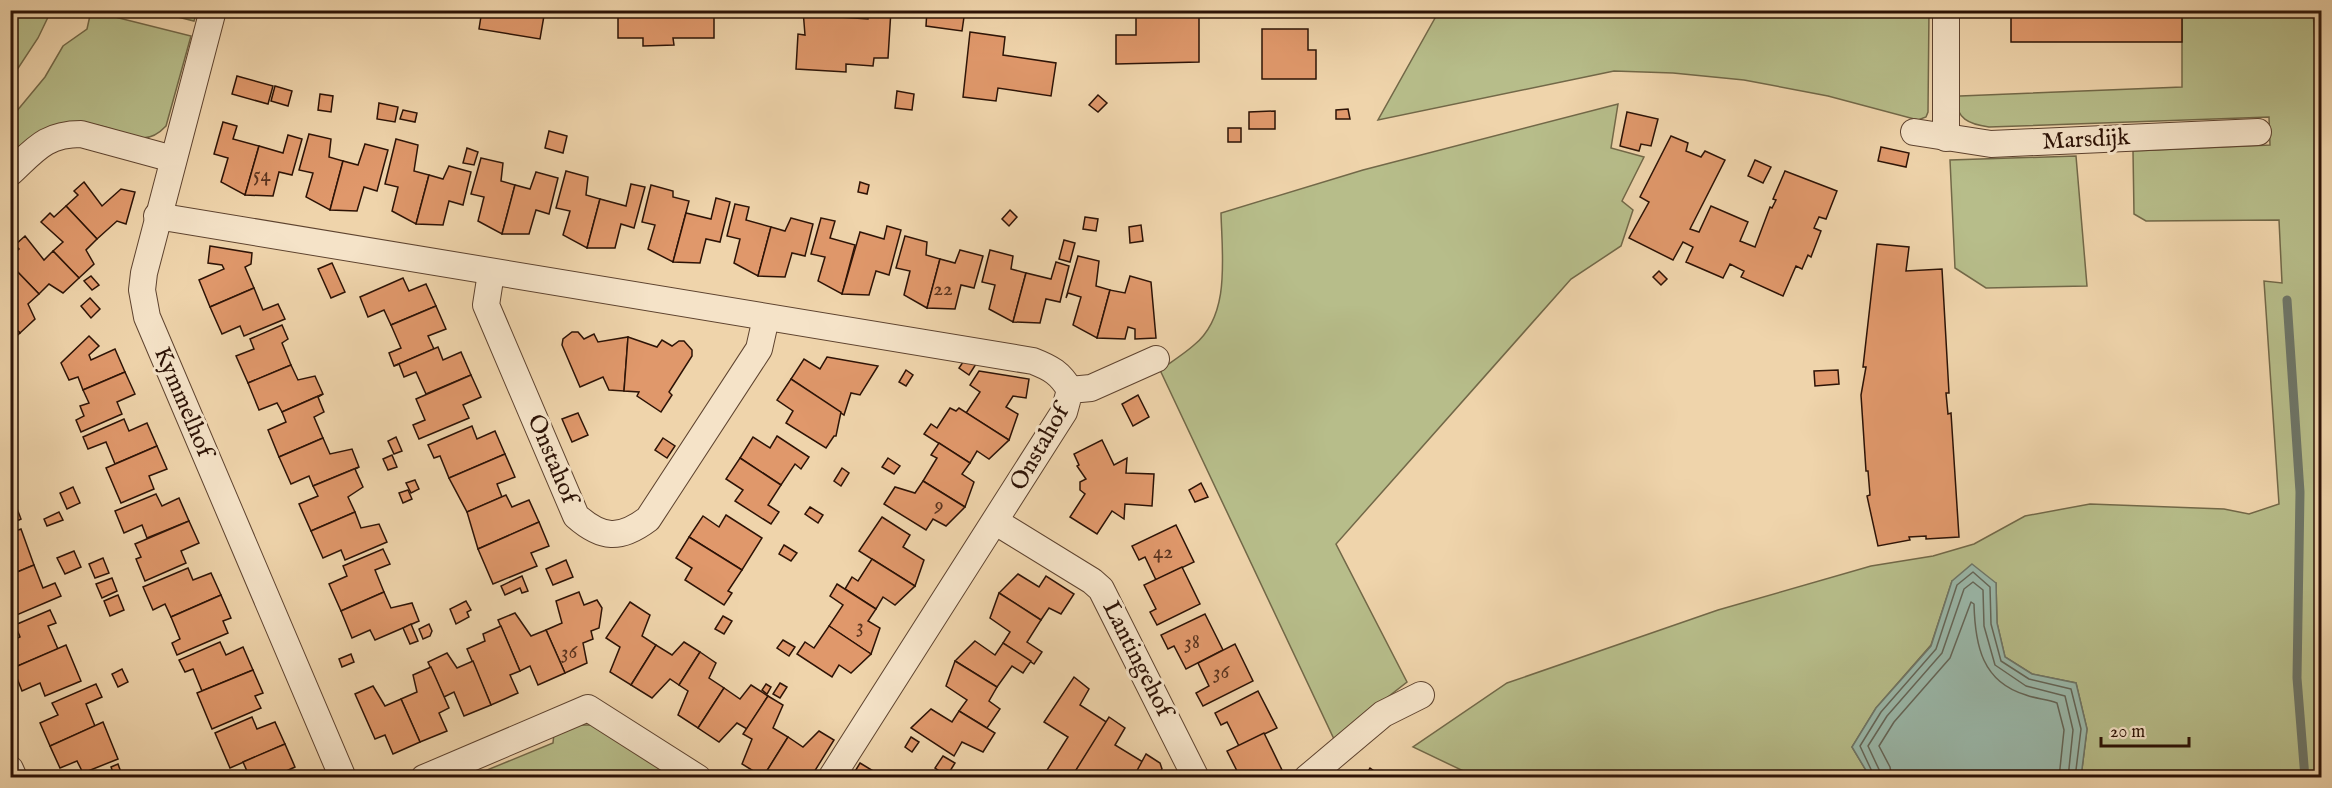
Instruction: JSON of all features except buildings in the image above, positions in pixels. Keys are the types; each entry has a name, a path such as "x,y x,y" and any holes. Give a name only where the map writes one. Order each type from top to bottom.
{"street":[{"name":"Kymmelhof","path":"213,10 157,216 142,290 147,317 343,777"},
{"path":"1946,10 1946,138"},
{"name":"Marsdijk","path":"1914,132 1991,144 2258,132"},
{"path":"10,173 40,145 52,137 66,134 81,134 172,159"},
{"name":"Onstahof","path":"157,216 1033,361 1052,368 1063,377 1070,390 1065,412 831,777"},
{"name":"Onstahof","path":"491,273 486,305 576,516 592,530 612,535 632,531 648,519 759,349 766,318"},
{"name":"Onstahof","path":"1070,390 1092,388 1156,359"},
{"name":"Lantingehof","path":"996,522 1092,580 1101,589 1196,777"},
{"path":"1306,777 1383,714 1421,696"},
{"path":"424,777 588,708 698,777"},
{"path":"10,769 14,777"}],"green space":[{"path":"11,10 51,11 38,38 11,79"},
{"path":"197,10 194,21 154,11"},
{"path":"91,11 191,36 166,126 157,134 140,138 103,126 87,126 11,157 11,118 45,77 63,46 87,29"},
{"path":"1439,11 1929,11 1928,112 1926,117 1918,120 1828,96 1744,80 1673,73 1614,71 1378,120"},
{"path":"2182,11 2313,11 2322,150 2321,777 2081,777 2087,729 2076,683 2032,674 2005,657 1997,623 1996,583 1952,581 1931,645 1876,708 1852,747 1870,777 1476,777 1413,747 1507,683 1718,610 1871,566 1933,556 1974,544 2025,516 2090,504 2224,509 2249,514 2279,504 2264,281 2282,283 2279,220 2146,221 2134,214 2133,151 2270,145 2269,117 1989,127 1965,119 1958,111 1956,104 1955,97 1960,96 2182,87"},
{"path":"1618,104 1611,148 1644,157 1622,201 1633,210 1621,246 1571,279 1336,544 1407,682 1334,739 1160,370 1194,345 1206,332 1214,318 1222,284 1221,213 1363,170"},
{"path":"2076,156 2087,286 1986,288 1955,268 1950,160"},
{"path":"575,725 593,725 676,778 448,778 467,770 475,775 553,743 554,733"}],"water":[{"path":"1972,564 1996,583 1997,623 2005,657 2032,674 2076,683 2087,729 2081,777 1870,777 1852,747 1876,708 1931,646 1952,581"}],"waterway":[{"path":"2287,300 2300,492 2297,678 2305,778"}]}
